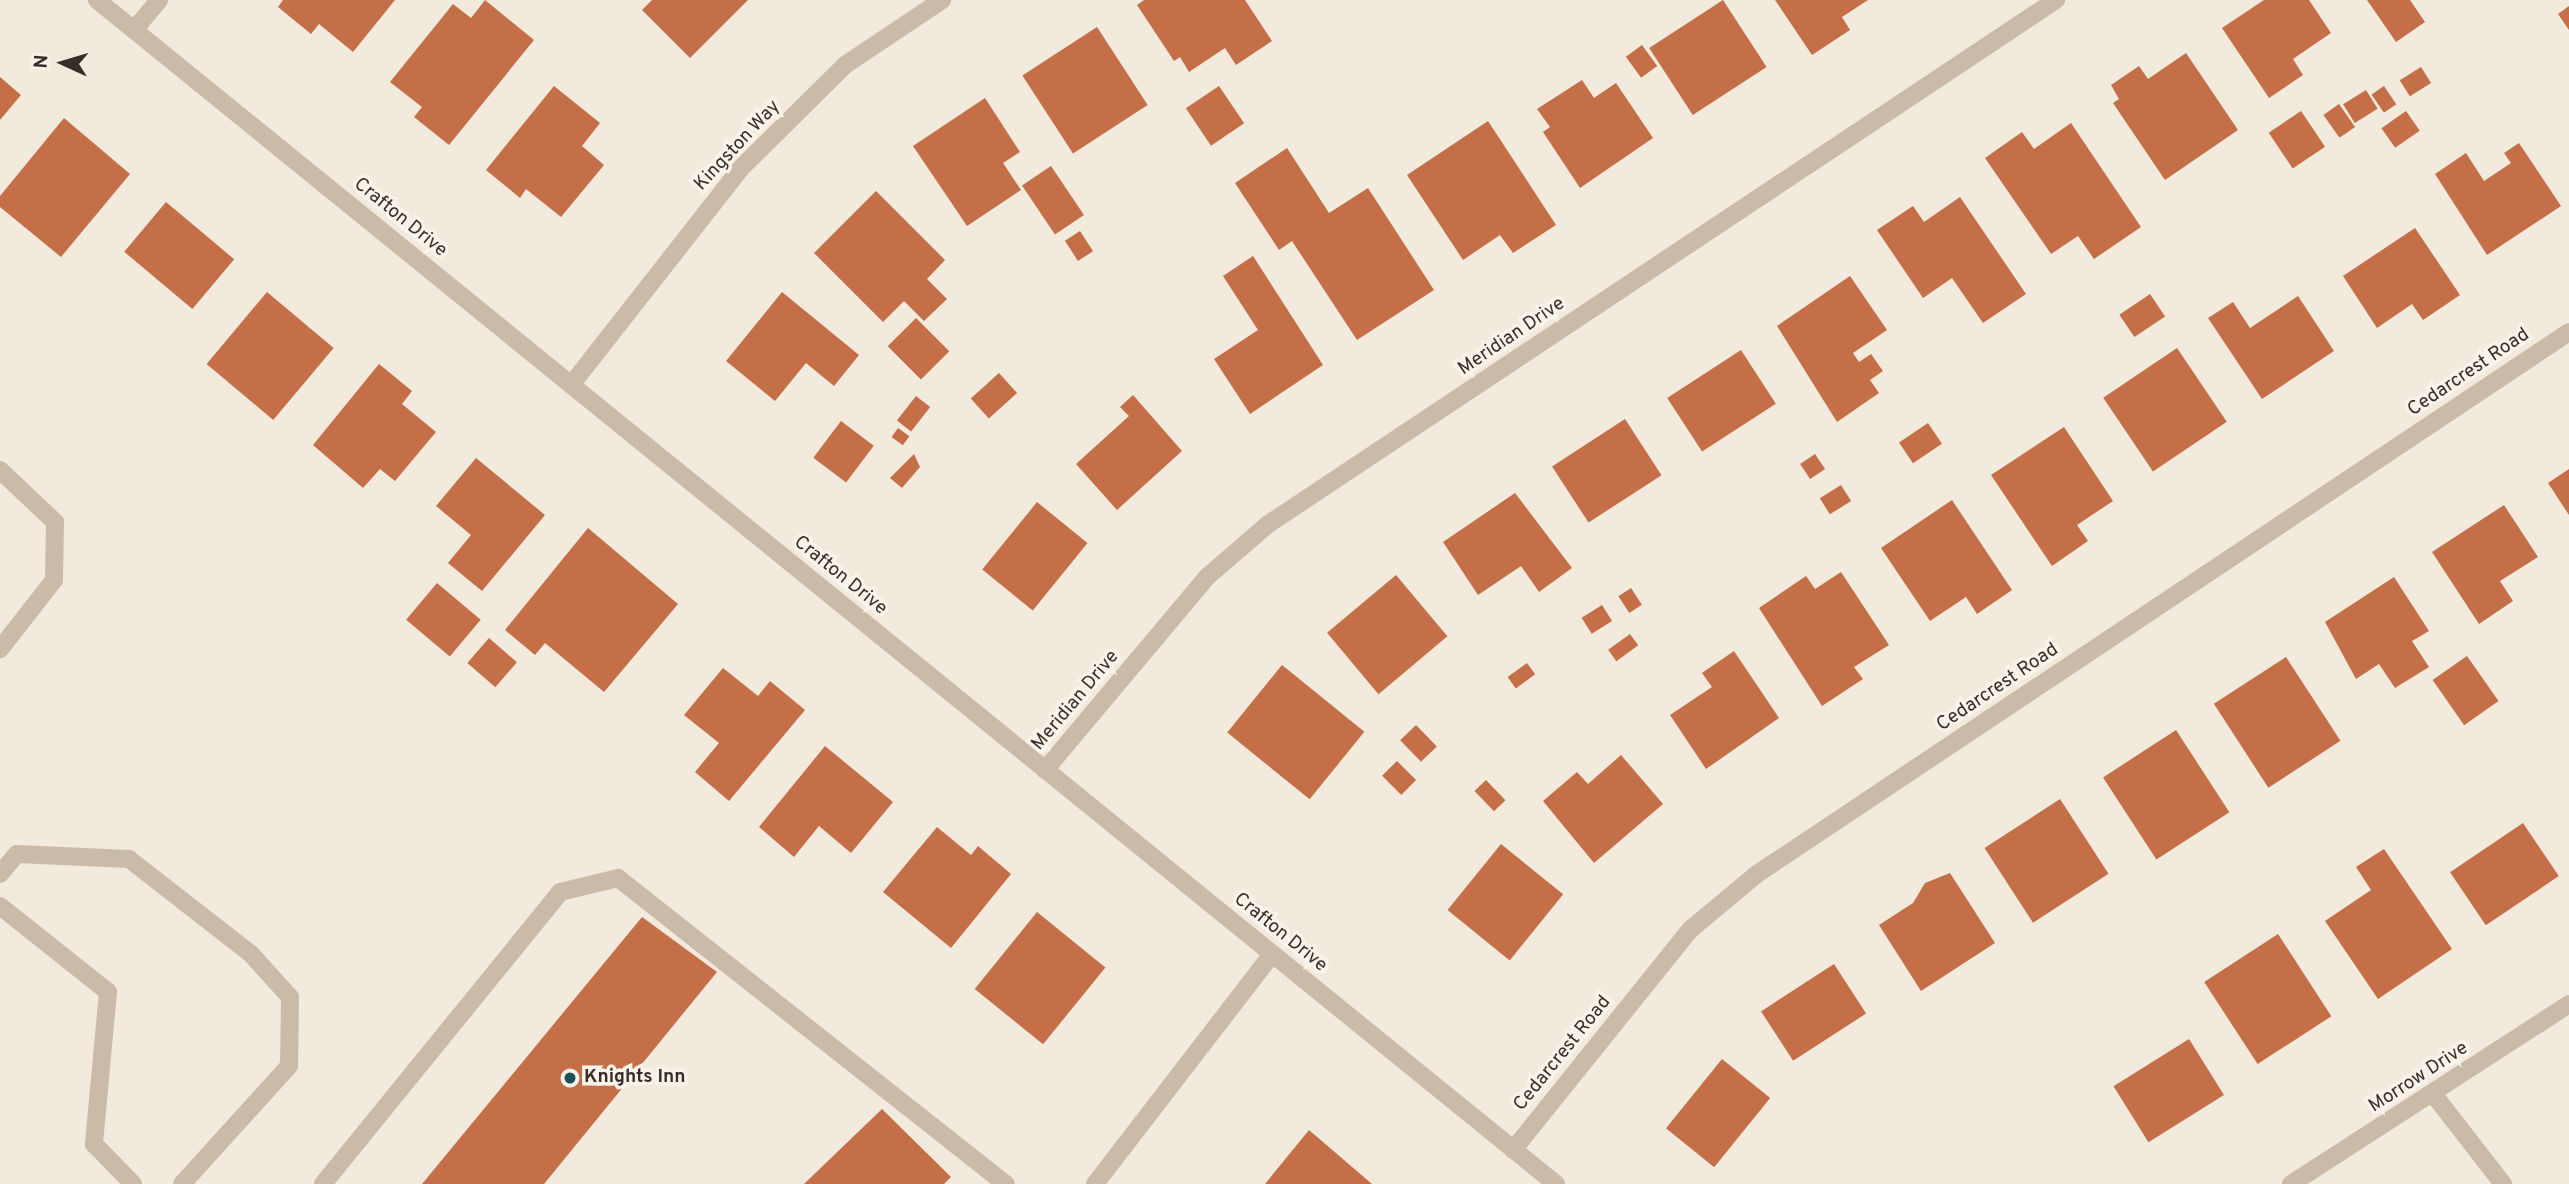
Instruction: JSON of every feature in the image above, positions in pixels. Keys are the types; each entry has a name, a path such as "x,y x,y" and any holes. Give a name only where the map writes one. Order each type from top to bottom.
{"street":[{"name":"Crafton Drive","path":"97,0 1556,1184"},
{"path":"134,30 159,0"},
{"name":"Kingston Way","path":"571,385 741,168 845,65 942,0"},
{"name":"Meridian Drive","path":"1045,770 1208,576 1267,525 2056,0"},
{"name":"Cedarcrest Road","path":"1513,1150 1691,929 1757,874 2569,332"},
{"path":"0,470 55,522 54,580 0,649"},
{"path":"0,874 17,854 128,859 251,954 290,997 289,1066 182,1184"},
{"path":"323,1184 561,891 618,878 1006,1184"},
{"path":"0,906 108,992 94,1143 133,1184"},
{"path":"1096,1184 1272,954"},
{"name":"Morrow Drive","path":"2291,1184 2434,1095 2569,1004"},
{"path":"2434,1095 2503,1184"}],"building":[{"path":"283,0 395,0 353,52 319,24 311,34 278,7"},
{"path":"485,0 534,40 449,145 414,117 422,107 390,82 453,4 471,18"},
{"path":"652,0 748,0 690,58 642,10"},
{"path":"1144,0 1245,0 1272,41 1236,65 1225,48 1189,72 1180,57 1174,61 1137,5"},
{"path":"1723,0 1767,67 1693,115 1649,48"},
{"path":"1775,0 1868,0 1842,17 1850,30 1812,55"},
{"path":"2264,0 2309,0 2331,33 2293,59 2303,75 2269,98 2222,28"},
{"path":"2367,0 2410,0 2425,22 2396,42"},
{"path":"2569,6 2569,30 2558,14"},
{"path":"1097,27 1148,105 1073,153 1022,75"},
{"path":"1642,45 1657,66 1641,78 1626,57"},
{"path":"2186,53 2238,130 2165,180 2113,103 2119,99 2111,85 2139,66 2148,79"},
{"path":"2421,67 2431,83 2410,96 2400,80"},
{"path":"0,77 21,95 0,120"},
{"path":"1582,80 1594,98 1616,83 1653,138 1580,188 1543,132 1550,127 1537,109"},
{"path":"554,86 600,123 582,146 604,165 561,217 526,189 520,198 486,170"},
{"path":"1219,86 1244,123 1211,146 1186,108"},
{"path":"2384,86 2396,104 2384,113 2372,94"},
{"path":"2366,90 2378,109 2355,123 2343,104"},
{"path":"985,98 1020,152 1003,163 1021,190 967,226 913,146"},
{"path":"2339,104 2355,127 2339,138 2323,115"},
{"path":"2301,111 2325,147 2293,168 2269,133"},
{"path":"2406,111 2420,131 2395,148 2381,128"},
{"path":"64,118 130,174 61,257 0,207 0,196"},
{"path":"1488,121 1556,225 1513,253 1500,235 1463,260 1407,175"},
{"path":"2071,123 2141,227 2094,259 2078,236 2051,254 1985,158 2022,132 2034,149"},
{"path":"2519,143 2561,206 2487,255 2435,174 2466,153 2484,181 2511,163 2504,153"},
{"path":"1287,148 1329,213 1368,188 1434,290 1357,340 1292,241 1279,250 1235,183"},
{"path":"1051,166 1084,215 1055,234 1022,186"},
{"path":"876,191 945,260 927,279 947,299 924,321 904,301 883,322 814,253"},
{"path":"1960,197 2026,294 1983,323 1952,278 1923,298 1877,230 1913,206 1924,222"},
{"path":"166,202 234,259 192,309 124,252"},
{"path":"2415,228 2460,295 2423,320 2412,304 2377,328 2343,276"},
{"path":"1080,231 1093,251 1078,261 1065,241"},
{"path":"1253,256 1323,365 1250,414 1214,359 1258,330 1223,276"},
{"path":"1850,276 1887,330 1853,353 1859,362 1871,354 1883,371 1870,380 1879,393 1837,422 1777,326"},
{"path":"267,292 334,348 273,420 207,364"},
{"path":"782,292 859,355 834,386 806,363 775,401 726,361"},
{"path":"2150,294 2165,316 2134,337 2119,315"},
{"path":"2298,296 2334,351 2262,399 2208,318 2233,302 2250,328"},
{"path":"916,318 949,351 921,380 888,346"},
{"path":"2177,348 2227,422 2153,472 2103,398"},
{"path":"1741,350 1776,404 1702,452 1667,398"},
{"path":"379,364 412,391 402,404 436,432 395,481 380,469 363,488 313,445"},
{"path":"999,373 1017,393 989,418 971,398"},
{"path":"1133,395 1182,451 1117,510 1076,464 1129,416 1120,407"},
{"path":"916,396 930,407 911,432 897,420"},
{"path":"1625,419 1661,475 1589,523 1552,466"},
{"path":"841,421 874,446 846,482 813,458"},
{"path":"1928,423 1942,444 1913,463 1899,443"},
{"path":"2064,427 2113,501 2077,525 2088,541 2052,566 1991,475"},
{"path":"898,428 909,436 903,445 892,437"},
{"path":"914,454 920,467 902,488 890,478"},
{"path":"1815,454 1825,469 1810,479 1800,464"},
{"path":"476,458 545,515 482,591 448,563 471,535 436,506"},
{"path":"2569,469 2569,515 2548,483"},
{"path":"1841,485 1851,501 1830,514 1820,498"},
{"path":"1515,493 1572,568 1539,592 1521,566 1478,595 1443,542"},
{"path":"1952,500 2012,590 1977,614 1966,597 1930,621 1881,548"},
{"path":"1037,502 1088,543 1033,611 982,570"},
{"path":"2504,505 2538,557 2500,581 2513,601 2479,624 2432,552"},
{"path":"588,528 678,604 604,692 545,643 535,655 505,630"},
{"path":"1841,572 1889,645 1854,667 1863,679 1822,706 1759,608 1806,576 1815,589"},
{"path":"1396,575 1447,636 1378,694 1327,633"},
{"path":"2394,577 2429,631 2412,641 2429,667 2395,688 2379,664 2356,679 2325,622"},
{"path":"437,583 481,620 450,656 406,620"},
{"path":"1631,588 1642,605 1629,613 1618,596"},
{"path":"1602,605 1612,621 1592,634 1582,618"},
{"path":"1630,634 1638,645 1616,661 1608,650"},
{"path":"489,638 517,662 495,687 467,663"},
{"path":"1734,651 1779,718 1706,769 1670,715 1712,687 1702,673"},
{"path":"2467,656 2499,701 2464,725 2433,680"},
{"path":"2286,657 2340,741 2268,788 2214,704"},
{"path":"1527,663 1535,674 1516,688 1508,677"},
{"path":"1282,665 1364,732 1310,799 1227,733"},
{"path":"723,668 758,696 770,681 805,710 729,801 695,772 719,743 684,715"},
{"path":"1416,725 1437,747 1421,762 1400,740"},
{"path":"2176,730 2229,812 2156,860 2103,777"},
{"path":"825,746 893,802 851,853 819,826 794,857 759,827"},
{"path":"1621,755 1663,804 1594,863 1543,801 1577,772 1588,784"},
{"path":"1397,761 1416,780 1401,795 1382,776"},
{"path":"1486,780 1505,800 1494,811 1474,791"},
{"path":"2060,799 2108,874 2033,923 1985,848"},
{"path":"2523,823 2559,876 2486,925 2450,872"},
{"path":"937,827 971,855 978,846 1011,874 951,948 883,892"},
{"path":"1501,844 1563,894 1510,960 1448,910"},
{"path":"2384,849 2452,949 2378,999 2325,921 2371,890 2356,867"},
{"path":"1950,873 1995,943 1921,991 1879,925 1913,903 1925,883"},
{"path":"1037,912 1105,967 1043,1044 975,989"},
{"name":"Knights Inn","path":"642,917 717,972 544,1184 422,1184"},
{"path":"2278,934 2331,1016 2258,1064 2204,982"},
{"path":"1834,964 1866,1013 1793,1061 1761,1011"},
{"path":"2189,1039 2224,1095 2148,1142 2114,1086"},
{"path":"1722,1059 1770,1098 1714,1167 1666,1128"},
{"path":"882,1109 951,1177 944,1184 804,1184"},
{"path":"1309,1130 1372,1184 1265,1184"}],"place":[{"name":"Knights Inn","path":"570,1078"}]}
